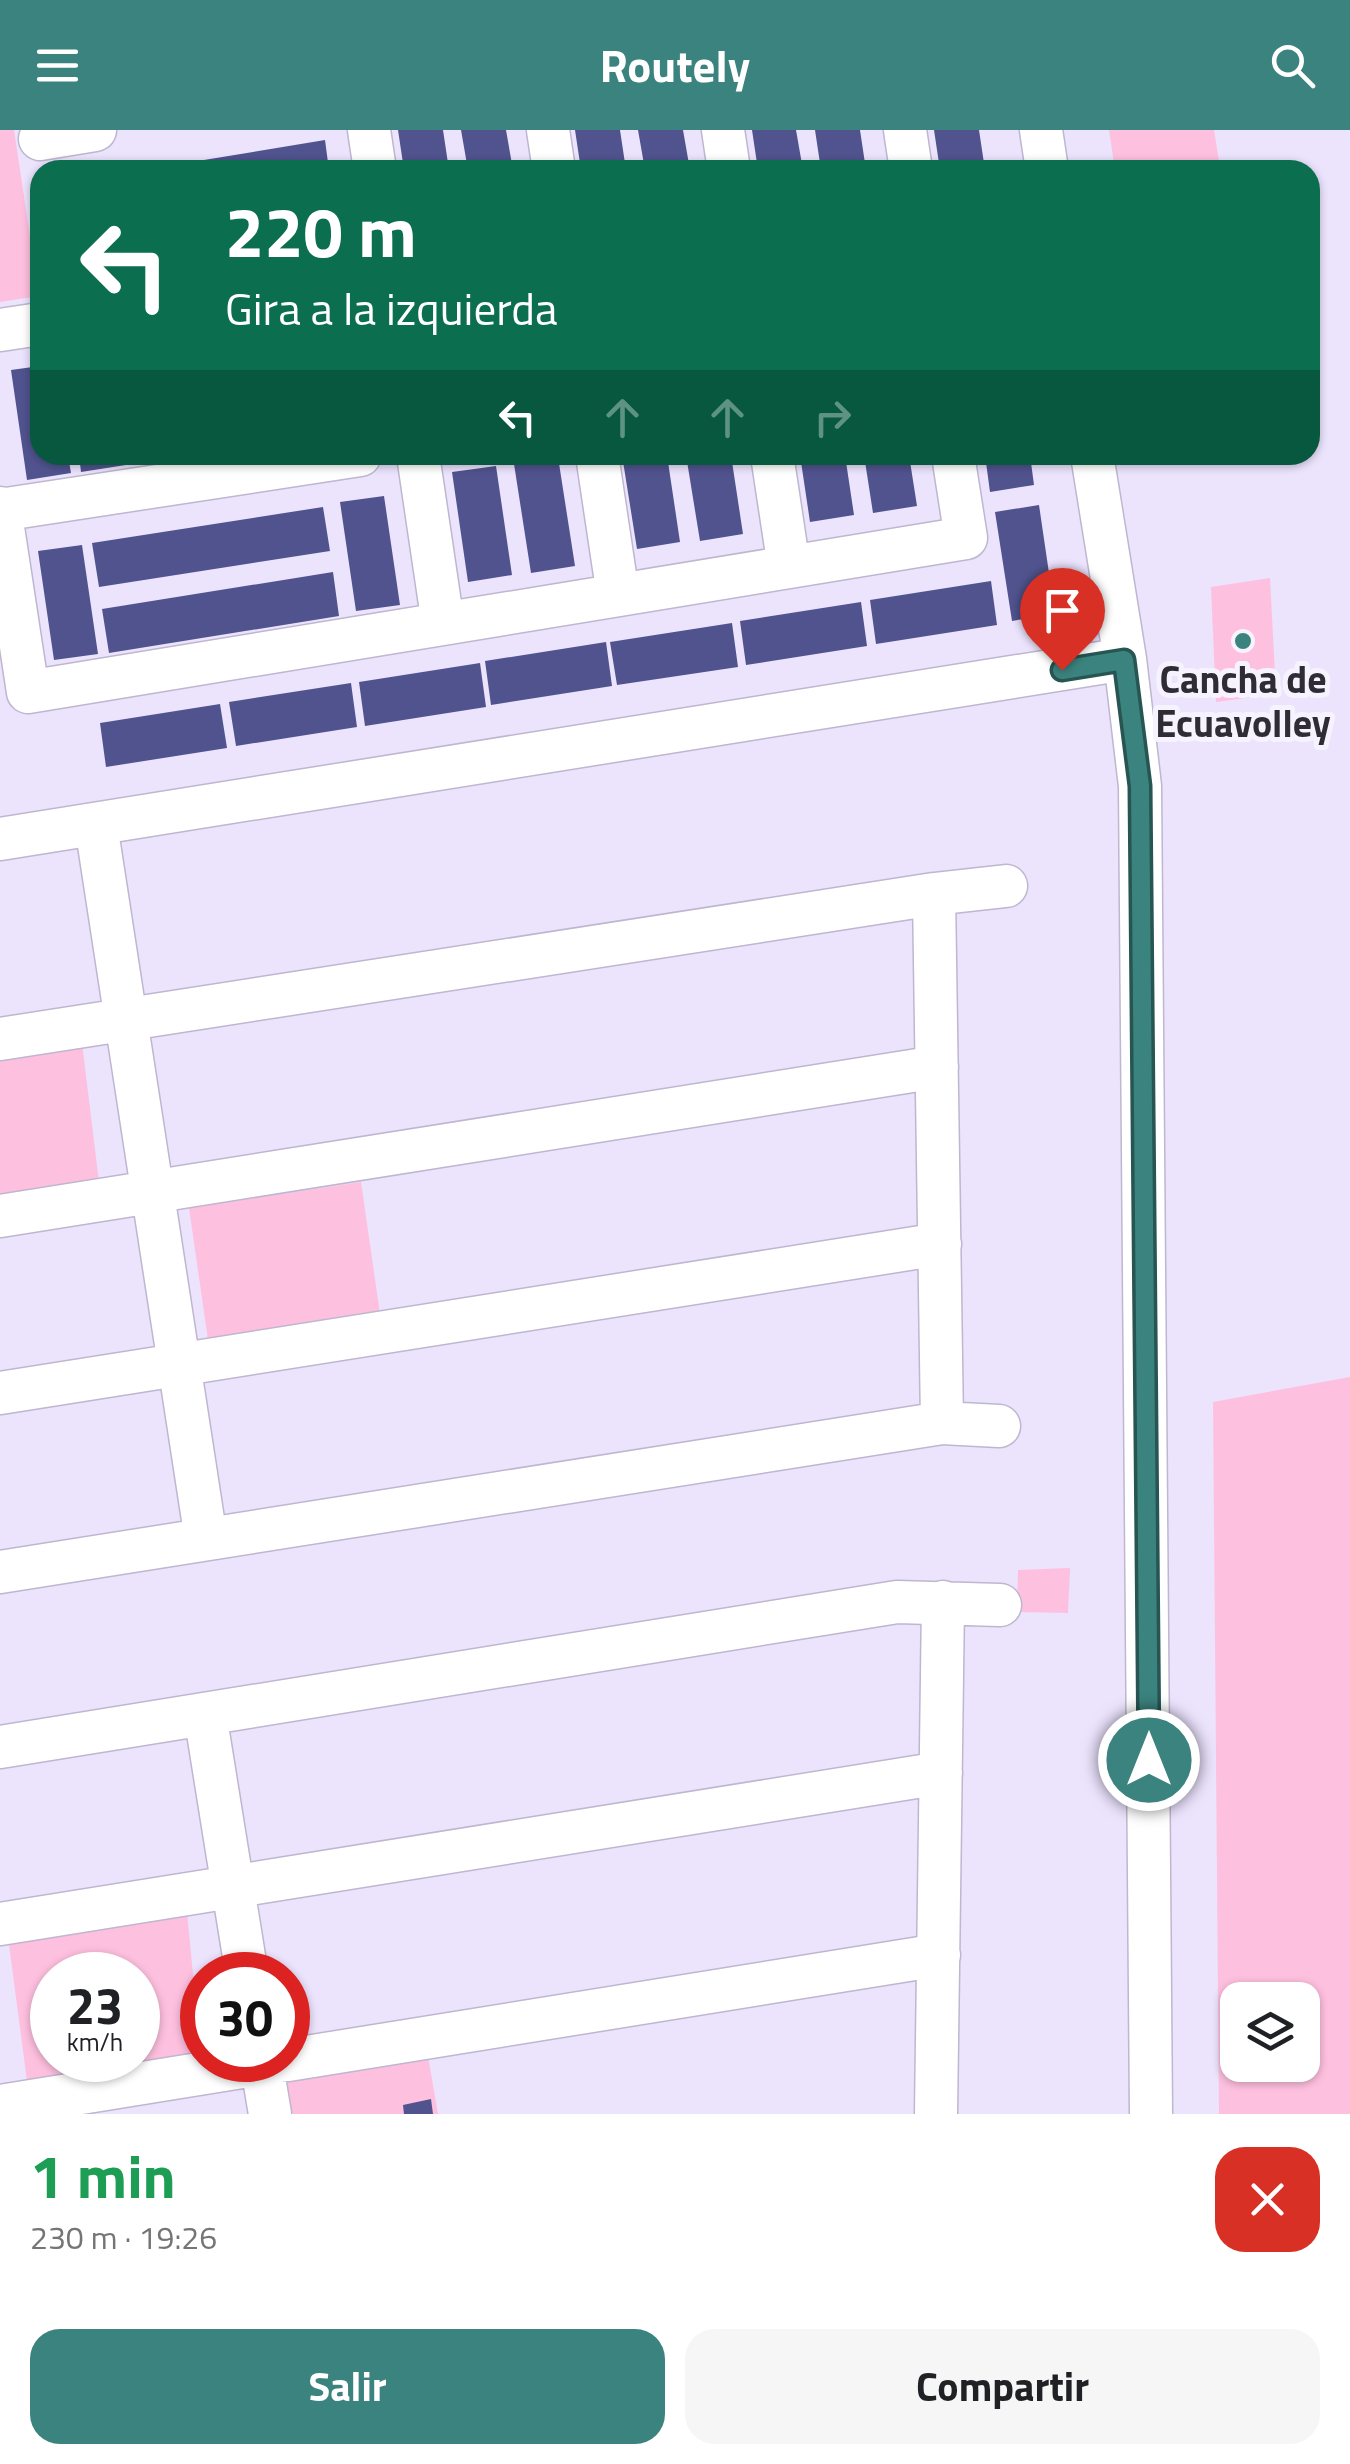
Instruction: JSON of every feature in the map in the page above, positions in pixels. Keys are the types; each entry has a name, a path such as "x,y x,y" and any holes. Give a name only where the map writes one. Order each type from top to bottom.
{"street":[{"path":"41,146 96,130"},
{"path":"369,130 374,160"},
{"path":"548,130 552,160"},
{"path":"724,130 728,160"},
{"path":"905,130 910,160"},
{"path":"1041,130 1046,160"},
{"path":"0,330 30,326"},
{"path":"293,465 0,509 28,692 966,538 955,465"},
{"path":"419,465 443,624"},
{"path":"598,465 618,595"},
{"path":"774,465 789,567"},
{"path":"1094,465 1140,786 1150,2114"},
{"path":"0,839 1124,660"},
{"path":"96,825 206,1539"},
{"path":"0,1039 1006,886"},
{"path":"934,894 942,1423"},
{"path":"0,1216 937,1066"},
{"path":"0,1393 940,1244"},
{"path":"0,1572 942,1423 999,1426"},
{"path":"0,1746 897,1602 1000,1604"},
{"path":"936,2114 943,1602"},
{"path":"205,1714 243,1952"},
{"path":"0,1924 941,1773"},
{"path":"310,2055 938,1955"},
{"path":"0,2106 180,2076"},
{"path":"270,2114 272,2082"}],"shaded area":[{"path":"0,130 14,130 30,236 30,297 0,302"},
{"path":"1109,130 1214,130 1219,160 1114,160"},
{"name":"Cancha de Ecuavolley","path":"1270,578 1276,694 1216,702 1211,587"},
{"path":"82,1043 99,1182 0,1199 0,1057"},
{"path":"361,1182 380,1314 208,1340 189,1208"},
{"path":"1350,1377 1350,2114 1219,2114 1213,1402"},
{"path":"1070,1568 1068,1613 1017,1612 1018,1570"},
{"path":"187,1912 191,1952 180,1952 180,2060 160,2063 160,1952 30,1952 27,2081 8,1937"},
{"path":"428,2056 438,2114 284,2114 280,2083 310,2082 310,2078"}],"building":[{"path":"398,130 443,130 448,160 402,160"},
{"path":"461,130 506,130 511,160 466,160"},
{"path":"575,130 620,130 624,160 580,160"},
{"path":"638,130 683,130 688,160 643,160"},
{"path":"752,130 796,130 801,160 756,160"},
{"path":"815,130 860,130 864,160 820,160"},
{"path":"934,130 979,130 984,160 938,160"},
{"path":"325,140 328,160 204,160"},
{"path":"30,367 30,465 70,465 71,473 27,480 11,370"},
{"path":"80,465 126,465 81,472"},
{"path":"514,465 559,465 575,566 531,573"},
{"path":"624,465 668,465 680,542 637,549"},
{"path":"688,465 733,465 743,534 700,541"},
{"path":"801,465 846,465 854,515 810,522"},
{"path":"866,465 911,465 917,506 873,513"},
{"path":"986,465 1031,465 1034,485 990,492"},
{"path":"496,466 512,575 468,582 452,472"},
{"path":"384,496 400,605 356,611 340,502"},
{"path":"1039,505 1055,614 1012,621 995,512"},
{"path":"323,507 330,551 99,587 92,543"},
{"path":"82,545 98,654 54,660 38,551"},
{"path":"333,572 339,616 109,653 102,609"},
{"path":"991,581 997,625 876,644 870,600"},
{"path":"861,602 867,646 746,665 740,621"},
{"path":"732,623 738,667 617,685 610,642"},
{"path":"606,642 612,686 491,705 485,661"},
{"path":"480,663 486,707 365,726 359,682"},
{"path":"351,683 357,727 236,746 229,702"},
{"path":"220,704 227,748 106,767 100,723"},
{"path":"431,2099 433,2114 404,2114 403,2105"}],"place":[{"name":"Cancha de Ecuavolley","path":"1243,641"}],"route":[{"path":"1062,670 1124,660 1140,786 1149,1760"}]}
